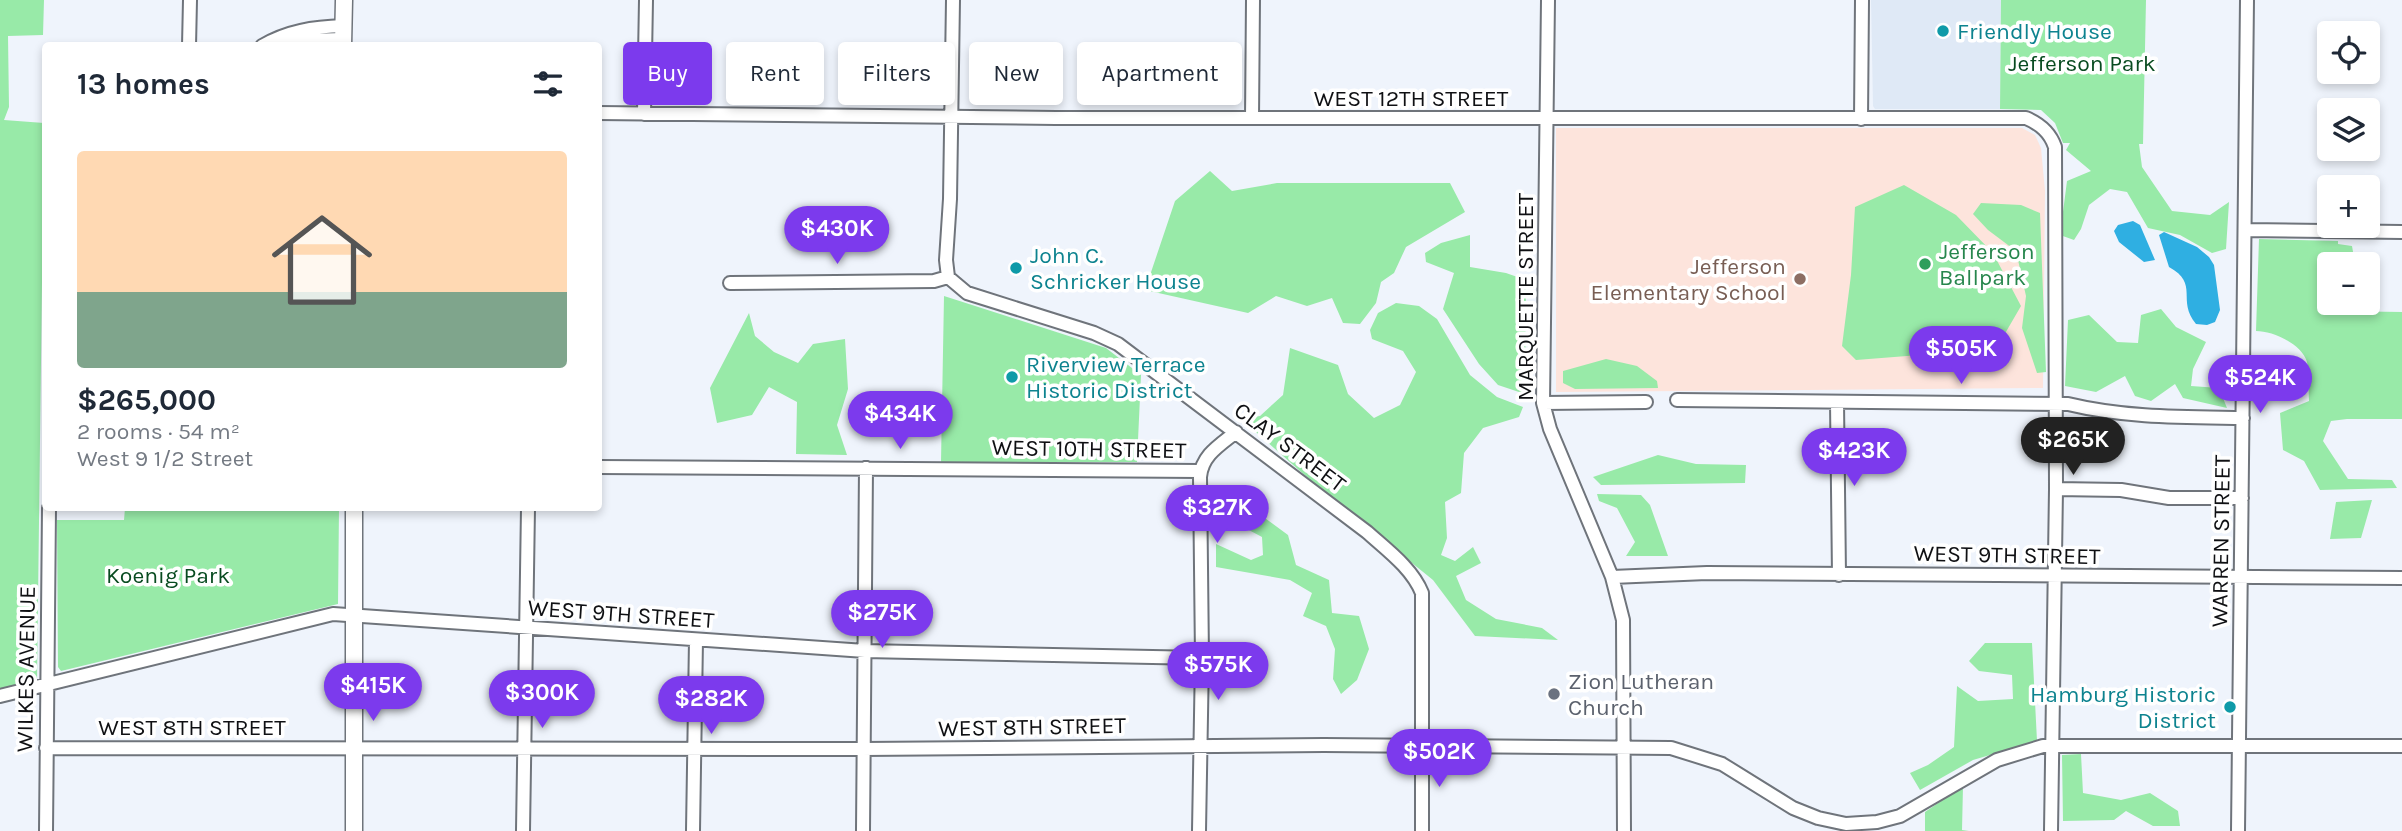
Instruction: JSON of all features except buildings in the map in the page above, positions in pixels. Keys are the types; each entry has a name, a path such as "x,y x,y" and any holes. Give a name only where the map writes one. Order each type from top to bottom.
{"main road":[{"path":"343,37 344,0"},
{"path":"354,511 354,831"}],"street":[{"path":"189,42 190,0"},
{"path":"644,114 646,0"},
{"path":"730,283 934,281 948,277 946,260 953,0"},
{"path":"1252,118 1253,0"},
{"name":"MARQUETTE STREET","path":"1548,0 1543,403 1550,429 1612,577 1623,620 1624,831"},
{"path":"1861,119 1862,0"},
{"name":"WARREN STREET","path":"2238,831 2248,0"},
{"path":"269,42 301,30 343,37"},
{"path":"303,42 343,37"},
{"name":"WEST 12TH STREET","path":"602,113 1252,118 2026,118 2038,124 2049,135 2055,147 2056,403"},
{"path":"2245,230 2402,232"},
{"name":"CLAY STREET","path":"948,277 967,293 1094,333 1118,344 1367,533 1405,567 1422,593 1422,831"},
{"path":"1677,400 2056,403 2135,415 2243,418"},
{"path":"1543,403 1646,402"},
{"path":"1837,402 1839,575"},
{"path":"2051,831 2056,403"},
{"path":"1199,831 1202,658 1200,471 1207,457 1236,432"},
{"name":"WEST 10TH STREET","path":"602,467 1200,471"},
{"path":"863,831 866,468"},
{"path":"2056,489 2121,490 2169,498 2242,498"},
{"name":"WILKES AVENUE","path":"46,831 49,511"},
{"path":"523,831 528,511"},
{"name":"WEST 9TH STREET","path":"1612,577 1707,573 2402,578"},
{"name":"WEST 9TH STREET","path":"0,696 333,614 865,651 1202,658"},
{"path":"693,831 696,640"},
{"name":"WEST 8TH STREET","path":"46,748 1671,748 1722,764 1793,808 1818,818 1856,827 1900,816 1997,760 2025,750 2052,746 2402,746"}],"shaded area":[{"path":"1871,0 2001,0 2000,109 1875,109"},
{"name":"Jefferson Elementary School","path":"1556,128 2022,128 2035,135 2041,148 2045,191 2043,388 1556,392"}],"green space":[{"path":"0,0 44,0 43,35 8,36 9,107 4,120 42,123 37,681 0,689"},
{"name":"Jefferson Park","path":"2001,0 2146,0 2143,144 2139,144 2142,167 2172,211 2210,215 2229,202 2226,249 2212,253 2180,235 2148,228 2127,192 2110,189 2089,205 2081,229 2074,240 2060,235 2067,181 2091,171 2066,150 2070,143 2063,143 2055,123 2041,110 2000,109"},
{"path":"1210,171 1232,191 1277,183 1450,183 1465,212 1406,247 1394,273 1381,282 1376,303 1360,324 1343,323 1332,298 1307,306 1276,296 1248,313 1145,290 1175,201"},
{"name":"Jefferson Ballpark","path":"1904,185 1956,215 1993,253 2021,306 1996,349 1856,360 1842,346 1851,275 1855,207"},
{"path":"1981,203 2021,205 2040,213 2046,372 2037,373 2022,328 2026,296 2016,251 1988,230 1973,214"},
{"path":"1470,235 1470,267 1506,273 1526,280 1525,394 1498,385 1479,364 1443,309 1454,273 1426,262 1425,253 1441,243"},
{"path":"2259,239 2338,241 2338,244 2352,246 2353,252 2317,252 2317,315 2380,315 2380,312 2402,312 2402,419 2331,421 2323,441 2348,479 2392,480 2397,488 2320,490 2304,461 2283,450 2280,413 2309,401 2307,362 2293,344 2270,333 2256,331"},
{"path":"944,296 1106,348 1141,375 1137,462 941,462"},
{"path":"1396,303 1419,306 1437,319 1470,375 1497,397 1523,407 1519,417 1483,428 1464,453 1461,493 1445,502 1447,538 1441,555 1455,561 1473,547 1481,563 1456,576 1466,600 1496,619 1542,628 1558,640 1475,636 1433,580 1317,486 1241,419 1260,416 1283,395 1290,348 1338,365 1348,394 1374,418 1400,405 1416,372 1403,351 1372,339 1370,330 1378,313"},
{"path":"2161,309 2176,327 2206,342 2193,369 2191,386 2219,388 2227,408 2183,398 2175,384 2151,401 2135,396 2125,376 2096,392 2065,386 2068,320 2089,315 2117,342 2138,343 2141,315"},
{"path":"749,313 755,336 774,352 798,363 813,344 845,339 848,389 837,425 847,455 796,454 797,402 769,387 752,415 717,423 710,388"},
{"path":"1606,359 1637,366 1657,381 1658,388 1575,389 1563,383 1563,371"},
{"path":"1658,455 1696,464 1746,465 1745,483 1601,485 1593,477"},
{"path":"1597,494 1641,495 1650,505 1668,556 1626,556 1635,542 1617,508 1599,501"},
{"path":"2372,500 2361,538 2330,539 2336,502"},
{"path":"1226,504 1258,513 1288,535 1296,565 1329,580 1332,613 1359,616 1369,649 1357,680 1341,694 1333,679 1335,649 1326,626 1303,616 1312,593 1290,580 1216,567 1216,544 1251,560 1263,555 1262,537 1228,519"},
{"name":"Koenig Park","path":"125,511 339,511 338,604 61,671 58,667 57,520 124,520"},
{"path":"1985,643 2032,643 2037,741 1973,760 1920,790 1910,773 1928,765 1954,747 1957,686 1978,701 2013,699 2012,675 1979,671 1969,661"},
{"path":"2081,754 2083,793 2121,800 2150,793 2178,811 2180,826 2153,826 2126,811 2114,820 2063,821 2062,755"},
{"path":"1963,786 1962,830 1969,831 1925,831 1925,812"}],"water":[{"path":"2133,221 2140,225 2155,260 2144,262 2119,242 2114,231 2118,225"},
{"path":"2164,232 2197,247 2214,265 2220,310 2215,322 2207,325 2196,324 2190,315 2186,286 2178,273 2169,267 2159,235"}],"place":[{"name":"Friendly House","path":"1943,31"},
{"name":"Jefferson Ballpark","path":"1925,264"},
{"name":"John C. Schricker House","path":"1016,268"},
{"name":"Jefferson Elementary School","path":"1800,279"},
{"name":"Riverview Terrace Historic District","path":"1012,377"},
{"name":"Zion Lutheran Church","path":"1554,694"},
{"name":"Hamburg Historic District","path":"2230,707"}]}
